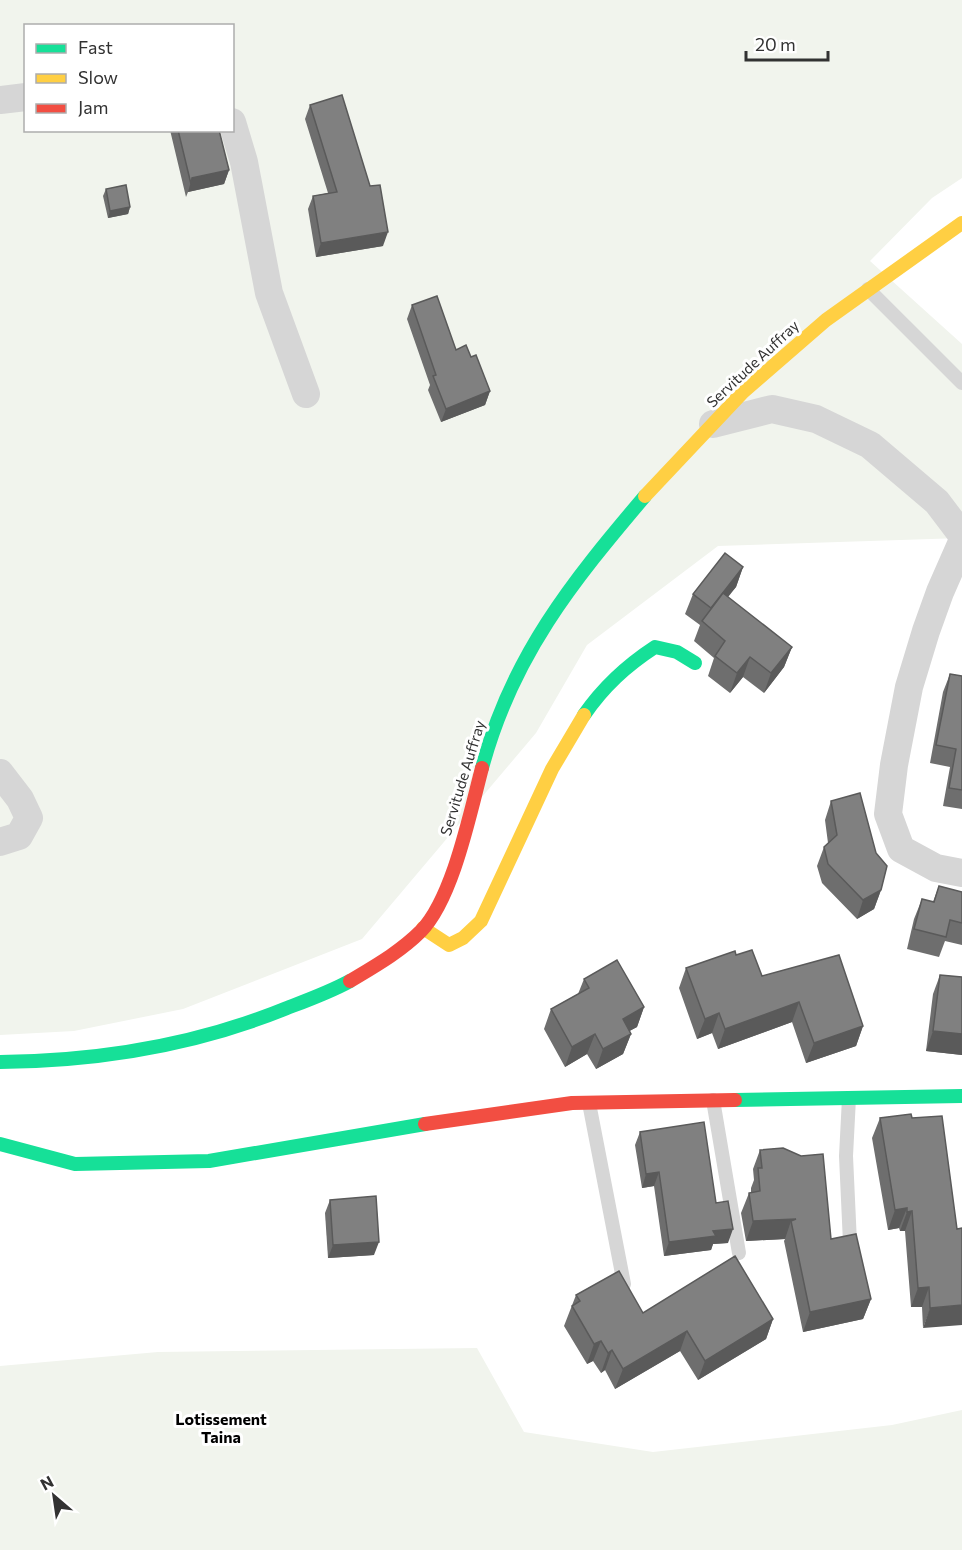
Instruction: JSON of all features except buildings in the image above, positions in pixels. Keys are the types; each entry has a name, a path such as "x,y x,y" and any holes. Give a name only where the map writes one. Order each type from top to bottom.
{"street":[{"path":"0,100 24,97"},
{"path":"234,129 244,162 269,293 306,394"},
{"name":"Servitude Auffray","path":"0,1062 67,1061 171,1046 258,1020 337,988 395,954 423,928 444,894 489,741 516,676 547,619 588,563 650,490 743,392 826,320 962,223"},
{"path":"713,424 772,409 816,419 870,445 938,502 962,536"},
{"path":"962,542 940,592 909,687 894,765 888,814 901,849 936,868 962,873"},
{"path":"423,928 449,945 480,921 576,722 625,666 655,646 677,652 695,663"},
{"path":"0,773 20,798 29,818 19,836 0,842"},
{"path":"0,1144 75,1164 209,1161 351,1135 589,1102 962,1096"}],"lane":[{"path":"868,289 962,383"},
{"path":"849,1098 846,1156 850,1243"},
{"path":"713,1100 738,1253"},
{"path":"589,1102 624,1284"}],"shaded area":[{"path":"0,0 962,0 962,178 932,198 870,261 962,344 962,538 718,546 587,645 536,733 362,939 183,1009 74,1031 0,1035"},
{"path":"477,1348 524,1432 653,1452 892,1425 962,1410 962,1550 0,1550 0,1366 158,1352"}],"traffic: fast":[{"path":"482,768 510,690 547,622 593,559 645,496"},
{"path":"584,715 616,677 655,647 677,652 695,663"},
{"path":"0,1062 74,1058 181,1042 252,1021 319,996 350,981"},
{"path":"735,1100 962,1096"},
{"path":"0,1144 75,1164 209,1161 425,1124"}],"traffic: slow":[{"path":"645,496 743,392 826,320 962,223"},
{"path":"423,928 449,945 463,938 481,921 552,769 584,715"}],"traffic: jam":[{"path":"350,981 405,946 421,931 432,916 442,898 459,854 482,768"},
{"path":"425,1124 572,1103 735,1100"}],"district":[{"name":"Lotissement Taina","path":"221,1428"}]}
